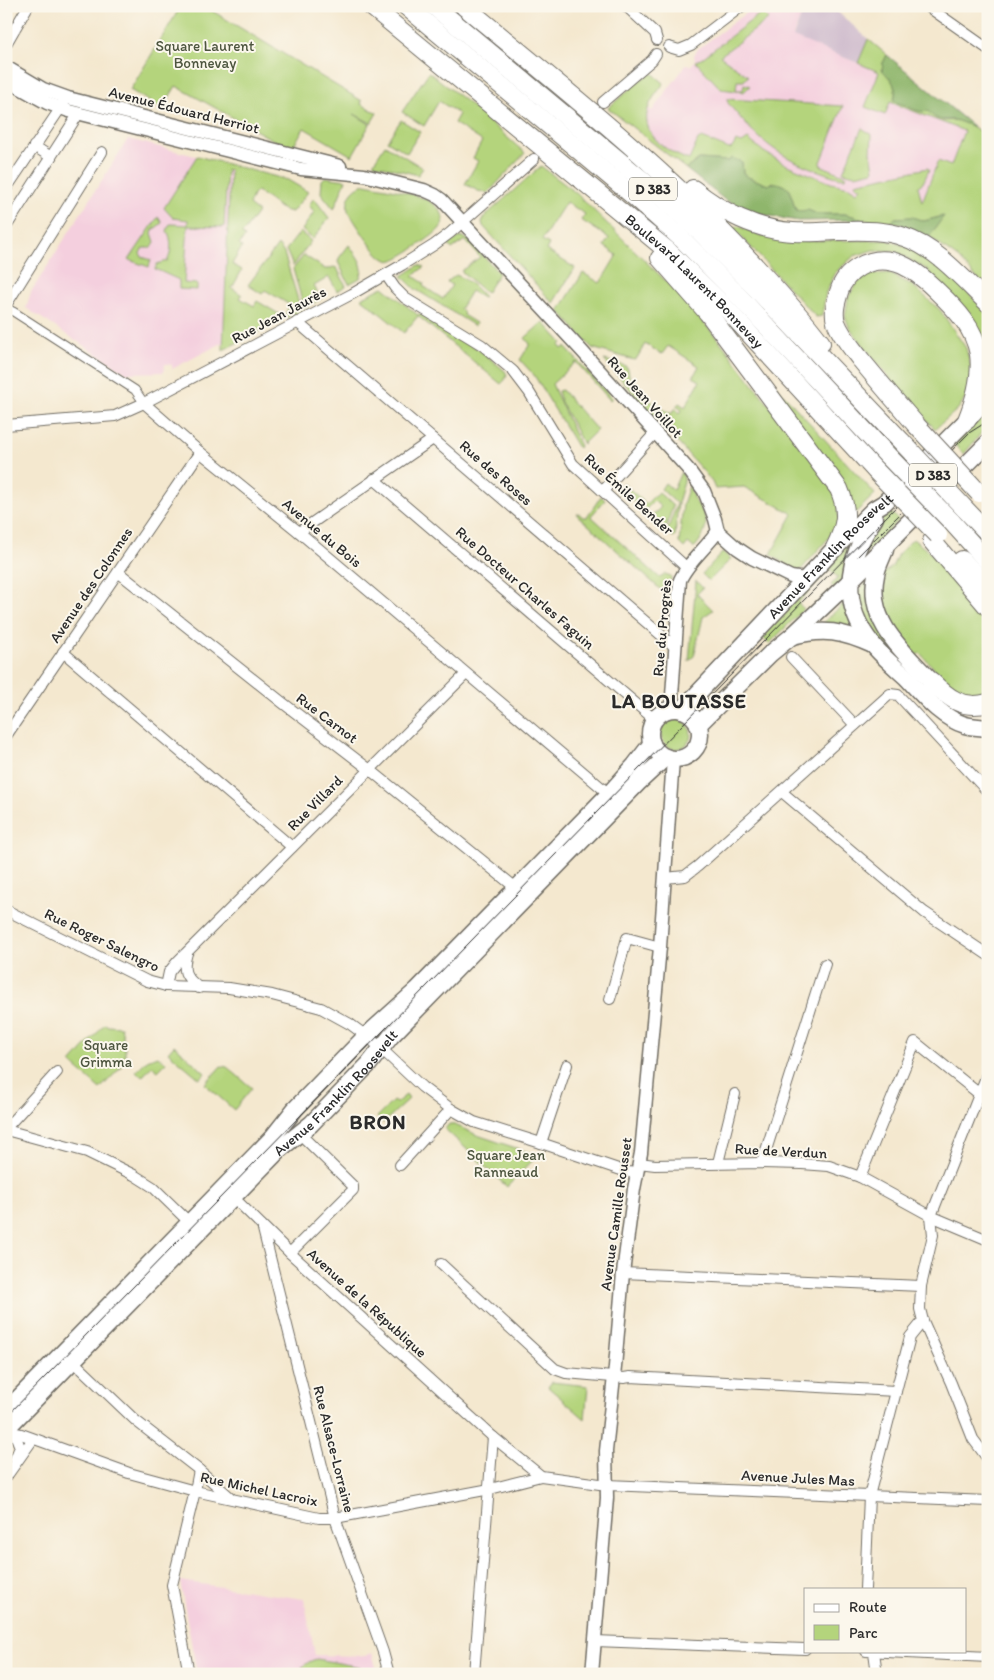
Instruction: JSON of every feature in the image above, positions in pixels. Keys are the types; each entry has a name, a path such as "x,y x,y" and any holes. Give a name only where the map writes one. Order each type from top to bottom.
{"highway":[{"name":"Boulevard Laurent Bonnevay","path":"371,6 668,251 722,304 906,502 935,538"},
{"path":"406,6 629,192 682,239 732,289 988,562"},
{"name":"D 383","path":"434,6 642,180 698,230 748,280 988,533"},
{"path":"464,6 654,166 705,213 757,267 808,325 854,391"},
{"path":"543,72 621,128 703,198 740,219 765,228 793,232 882,232 904,237 922,245 941,259 988,303"},
{"path":"604,197 630,230 663,260 708,313 839,489 845,502 846,514 843,531 835,548"},
{"path":"967,420 978,385 980,366 976,343 963,318 923,277 902,264 883,260 864,264 851,271 841,285 835,305 836,321 846,341 881,385 983,498"},
{"path":"935,538 988,587"},
{"path":"935,538 988,607"},
{"path":"931,681 958,703 977,706 988,703"}],"main road":[{"name":"Avenue Franklin Roosevelt","path":"6,1411 68,1357 228,1193 295,1109 366,1036 417,990 609,794 636,765 652,743 650,731 655,720 662,713 676,710 696,695 835,548 874,509 884,504 988,397"},
{"path":"961,469 988,430"},
{"name":"Avenue Franklin Roosevelt","path":"9,1430 68,1357 190,1223 311,1124 366,1068 390,1036 638,783 669,758 681,759 695,750 700,734 698,726 770,654 792,636 850,581 988,443"},
{"path":"884,504 866,530 859,545 850,581 853,610 862,629 873,645 945,716 965,724 988,728"},
{"path":"888,543 875,578 875,601 879,618 886,632 895,643 931,681"},
{"path":"792,636 811,632 832,631 873,645"},
{"path":"676,710 691,715 698,726"},
{"path":"652,743 656,751 669,758"}],"street":[{"path":"6,44 28,6"},
{"path":"626,6 655,33 658,40"},
{"path":"669,48 679,50 692,45 742,6"},
{"path":"927,6 988,49"},
{"path":"656,54 666,54 669,48 668,43 664,40 658,40"},
{"path":"656,54 653,46 658,40"},
{"path":"603,102 652,60 656,54"},
{"name":"Avenue Édouard Herriot","path":"6,67 43,88 78,114 301,169 358,174 424,190 436,194 462,221"},
{"name":"Avenue Édouard Herriot","path":"6,80 47,103 64,103 349,168 358,174"},
{"path":"6,189 64,103"},
{"path":"6,226 78,114"},
{"path":"34,146 51,157"},
{"path":"6,307 102,152"},
{"name":"Rue Jean Jaurès","path":"6,425 115,416 144,403 386,274 434,245 534,159"},
{"name":"Rue Jean Voillot","path":"462,221 581,350 700,484 718,531 736,548 752,558 791,577 805,579"},
{"name":"Rue Émile Bender","path":"386,274 395,288 405,298 482,345 513,371 529,392 573,464 687,568"},
{"name":"Avenue du Bois","path":"6,307 135,390 144,403 200,452 299,532 609,794"},
{"name":"Rue des Roses","path":"297,322 675,647"},
{"path":"603,491 655,433"},
{"path":"299,532 434,439"},
{"name":"Avenue des Colonnes","path":"6,736 200,452"},
{"name":"Rue Docteur Charles Faguin","path":"374,479 655,720"},
{"name":"Rue du Progrès","path":"676,710 673,687 680,580 687,568 718,531"},
{"name":"Rue Carnot","path":"118,572 282,703 370,770 516,888"},
{"path":"63,652 292,847"},
{"path":"791,657 856,725"},
{"name":"Rue Villard","path":"166,986 169,972 177,962 466,674"},
{"path":"673,687 675,692 680,695 691,697 696,695"},
{"path":"665,878 685,876 692,871 890,694 898,695 988,792"},
{"name":"Avenue Camille Rousset","path":"592,1674 607,1498 606,1451 623,1272 638,1168 660,947 665,878 669,758"},
{"path":"782,792 924,912 988,955"},
{"name":"Rue Roger Salengro","path":"6,910 115,965 147,980 166,986 229,988 272,995 327,1010 366,1036 381,1049"},
{"path":"610,999 627,938 660,947"},
{"path":"187,953 184,964 185,972 188,979 199,988"},
{"path":"762,1163 825,964"},
{"path":"860,1178 915,1042 984,1097"},
{"name":"Rue de Verdun","path":"381,1049 414,1080 451,1109 474,1122 626,1172 655,1165 762,1163 829,1166 860,1178 932,1216 988,1240"},
{"path":"541,1143 567,1065"},
{"path":"57,1072 6,1129 87,1152 134,1175 153,1187 190,1223"},
{"path":"988,1072 984,1097 932,1216 933,1235 921,1286 920,1309 923,1321 951,1383 973,1440 988,1459"},
{"name":"Rue de Verdun","path":"718,1164 735,1094"},
{"path":"400,1164 451,1109"},
{"path":"290,1253 353,1190 353,1186 299,1133"},
{"name":"Avenue de la République","path":"228,1193 290,1253 493,1437 541,1476"},
{"name":"Rue Alsace-Lorraine","path":"263,1228 335,1518 383,1652 389,1674"},
{"path":"441,1264 555,1369 566,1373 614,1378 896,1391"},
{"path":"623,1272 921,1286"},
{"path":"865,1588 870,1496 910,1336 923,1321"},
{"path":"68,1357 136,1421 199,1470 231,1498"},
{"path":"9,1430 20,1447"},
{"name":"Rue Michel Lacroix","path":"9,1430 129,1473 195,1491 318,1518 335,1518 490,1489 541,1476"},
{"path":"474,1674 493,1437"},
{"path":"12,1467 24,1439 31,1438"},
{"path":"6,1476 20,1459 31,1438"},
{"path":"189,1674 172,1585 199,1470"},
{"path":"541,1476 607,1485"},
{"name":"Avenue Jules Mas","path":"607,1485 988,1501"},
{"path":"595,1641 804,1649"},
{"path":"877,1674 874,1652 988,1657"}],"shaded area":[{"path":"755,6 805,6 793,36 858,63 868,39 988,138 929,237 903,225 891,222 861,220 798,221 760,214 725,200 633,128 644,105 652,111 686,65 690,66 695,61 694,55 698,49"},
{"path":"805,6 831,6 868,39 858,63 793,37"},
{"path":"128,139 231,165 224,342 172,369 172,365 165,364 164,372 126,373 26,308 31,292"},
{"path":"180,1581 304,1599 315,1655 365,1656 372,1653 378,1674 197,1674"}],"green space":[{"name":"Square Laurent Bonnevay","path":"181,6 204,6 362,101 361,104 377,113 371,123 354,114 370,124 352,156 304,128 291,150 176,86 162,109 130,90"},
{"path":"770,6 773,6 764,14 769,19 720,56 748,76 744,81 737,81 736,90 743,90 744,84 750,86 744,92 721,89 695,61 701,59"},
{"path":"868,39 887,55 882,70 895,87 894,100 917,110 929,111 943,121 956,120 974,127 988,138 988,290 958,258 929,237 943,216 924,221 912,217 895,218 891,222 861,220 860,218 845,214 817,214 808,210 800,212 796,210 790,190 773,182 768,185 748,177 743,173 742,162 699,159 686,169 608,108 640,80 652,73 664,83 649,106 648,125 651,133 664,147 681,157 689,160 698,140 702,138 729,149 732,148 736,141 742,143 748,139 764,152 787,165 831,183 849,187 857,192 861,188 855,183 928,168 929,170 923,183 918,186 922,202 938,161 951,166 964,131 890,102 885,115 865,107 879,72 858,63"},
{"path":"887,55 974,127 954,120 940,120 928,111 916,110 897,103 894,100 895,87 882,70"},
{"path":"429,72 467,102 525,153 488,193 478,191 465,184 478,161 473,158 482,141 454,123 459,114 439,101 424,126 402,112"},
{"path":"727,99 843,106 820,165 846,176 845,178 816,170 777,151 747,126 728,103"},
{"path":"401,120 420,132 407,153 387,141"},
{"path":"862,128 872,135 871,152 874,170 855,175 843,172"},
{"path":"385,145 423,168 418,175 374,164"},
{"path":"197,156 288,180 308,192 292,212 283,210 257,191 249,205 258,212 242,234 245,237 239,245 242,247 232,264 242,270 232,288 242,295 240,298 254,306 257,301 284,317 290,305 265,290 262,294 248,285 278,245 284,253 301,310 223,350 230,171 227,170 224,227 188,226 184,283 197,284 197,290 179,289 179,280 155,269 157,264 167,261 170,254 171,242 167,231 169,225 188,225 188,220 173,218 164,208"},
{"path":"732,158 742,162 743,173 748,177 768,185 780,184 790,190 796,210 808,210 817,214 845,214 860,218 861,220 798,221 760,214 725,200 686,169 699,159 728,161"},
{"path":"541,166 576,193 682,297 722,344 837,493 839,526 800,571 790,568 771,554 793,514 744,487 715,489 704,472 604,360 626,366 630,380 639,385 641,389 639,394 671,414 675,408 680,413 682,410 676,406 679,403 685,407 700,381 693,377 699,366 668,346 662,354 645,344 634,360 592,348 559,311 583,273 600,283 617,255 604,246 609,238 581,220 585,214 566,202 542,240 549,244 546,250 575,268 553,303 483,226 484,217"},
{"path":"325,177 346,180 334,209 321,193 322,180"},
{"path":"366,184 408,193 429,201 442,214 441,226 432,236 410,251 393,260 386,260 371,245 348,211 348,202 351,194 361,185"},
{"path":"314,198 329,218 313,239 302,230 314,212 309,205"},
{"path":"944,216 929,237 903,225 891,222 895,218 912,217 924,221"},
{"path":"158,217 162,223 153,230 155,242 151,248 143,248 140,253 142,257 151,260 149,267 129,260"},
{"path":"738,226 762,236 793,241 887,240 908,247 930,260 959,284 988,313 988,378 986,380 954,300 926,269 895,251 873,250 854,256 836,272 826,292 822,316 816,317 733,228"},
{"path":"300,232 311,241 293,266 286,250"},
{"path":"463,237 469,240 499,273 486,293 461,271 480,257 465,240 452,249 448,245"},
{"path":"349,245 361,264 362,273 360,278 349,284 338,262"},
{"path":"304,255 325,269 337,268 346,286 337,291 329,277 314,286 321,299 304,308 293,269"},
{"path":"419,265 424,267 413,276 424,283 423,286 443,299 452,285 447,282 456,275 468,281 478,290 484,297 471,291 460,309 464,312 463,315 476,323 475,326 415,289 402,276"},
{"path":"888,273 912,285 940,310 966,348 972,371 967,396 958,409 935,429 901,393 849,327 845,316 848,298 856,284 869,275"},
{"path":"383,287 418,315 420,313 481,351 505,371 507,375 505,380 501,384 418,316 404,333 361,298"},
{"path":"543,322 562,343 559,345 562,349 565,347 612,398 610,400 576,362 552,384 580,446 578,448 534,375 520,360 530,344 525,338"},
{"path":"750,358 875,494 850,518"},
{"path":"562,390 597,430 583,444 561,402 558,391"},
{"path":"988,410 988,425 964,454 954,444"},
{"path":"681,472 684,482 678,503 675,536 673,537 667,531 677,504 661,489 665,483 673,490"},
{"path":"623,483 646,504 658,492 673,506 665,530 651,517 661,507 654,501 644,511 619,488"},
{"path":"689,486 694,499 703,513 706,524 703,536 694,548 688,543 684,548 679,543 683,504"},
{"path":"601,496 605,500 591,516 660,578 665,574 671,576 669,597 577,515 578,513 583,517 587,517"},
{"path":"889,510 899,520 862,557 875,526"},
{"path":"861,526 843,582 835,589 831,585 838,578 830,569 798,603 804,609 769,644 760,635"},
{"path":"913,539 932,554 988,623 988,694 968,694 941,676 920,653 916,656 883,612 882,574 892,567 898,554"},
{"path":"723,552 731,559 709,581 702,574"},
{"path":"696,581 703,588 697,594 713,610 703,617 694,656 689,661"},
{"path":"868,581 908,666 906,668 868,629 855,593"},
{"path":"844,603 856,632 819,627"},
{"path":"676,719 687,723 691,734 687,745 676,749 665,745 661,734 665,723"},
{"name":"Square Grimma","path":"105,1024 121,1027 125,1057 120,1068 100,1089 71,1063"},
{"path":"174,1045 205,1073 200,1079 168,1052"},
{"path":"158,1056 166,1063 158,1071 152,1066 142,1077 136,1071 147,1060"},
{"path":"221,1066 227,1067 252,1088 234,1110 205,1084"},
{"path":"406,1095 409,1099 383,1123 377,1117 393,1101 396,1103"},
{"name":"Square Jean Ranneaud","path":"449,1124 531,1153 535,1158 507,1187 445,1129"},
{"path":"552,1382 588,1386 585,1419 548,1387"},
{"path":"317,1659 360,1667 366,1674 299,1674 306,1664"}],"tram line":[{"path":"6,1417 808,596 969,433 988,421"},
{"path":"858,556 937,477"}],"district":[{"name":"LA BOUTASSE","path":"679,701"},
{"name":"BRON","path":"378,1122"}]}
